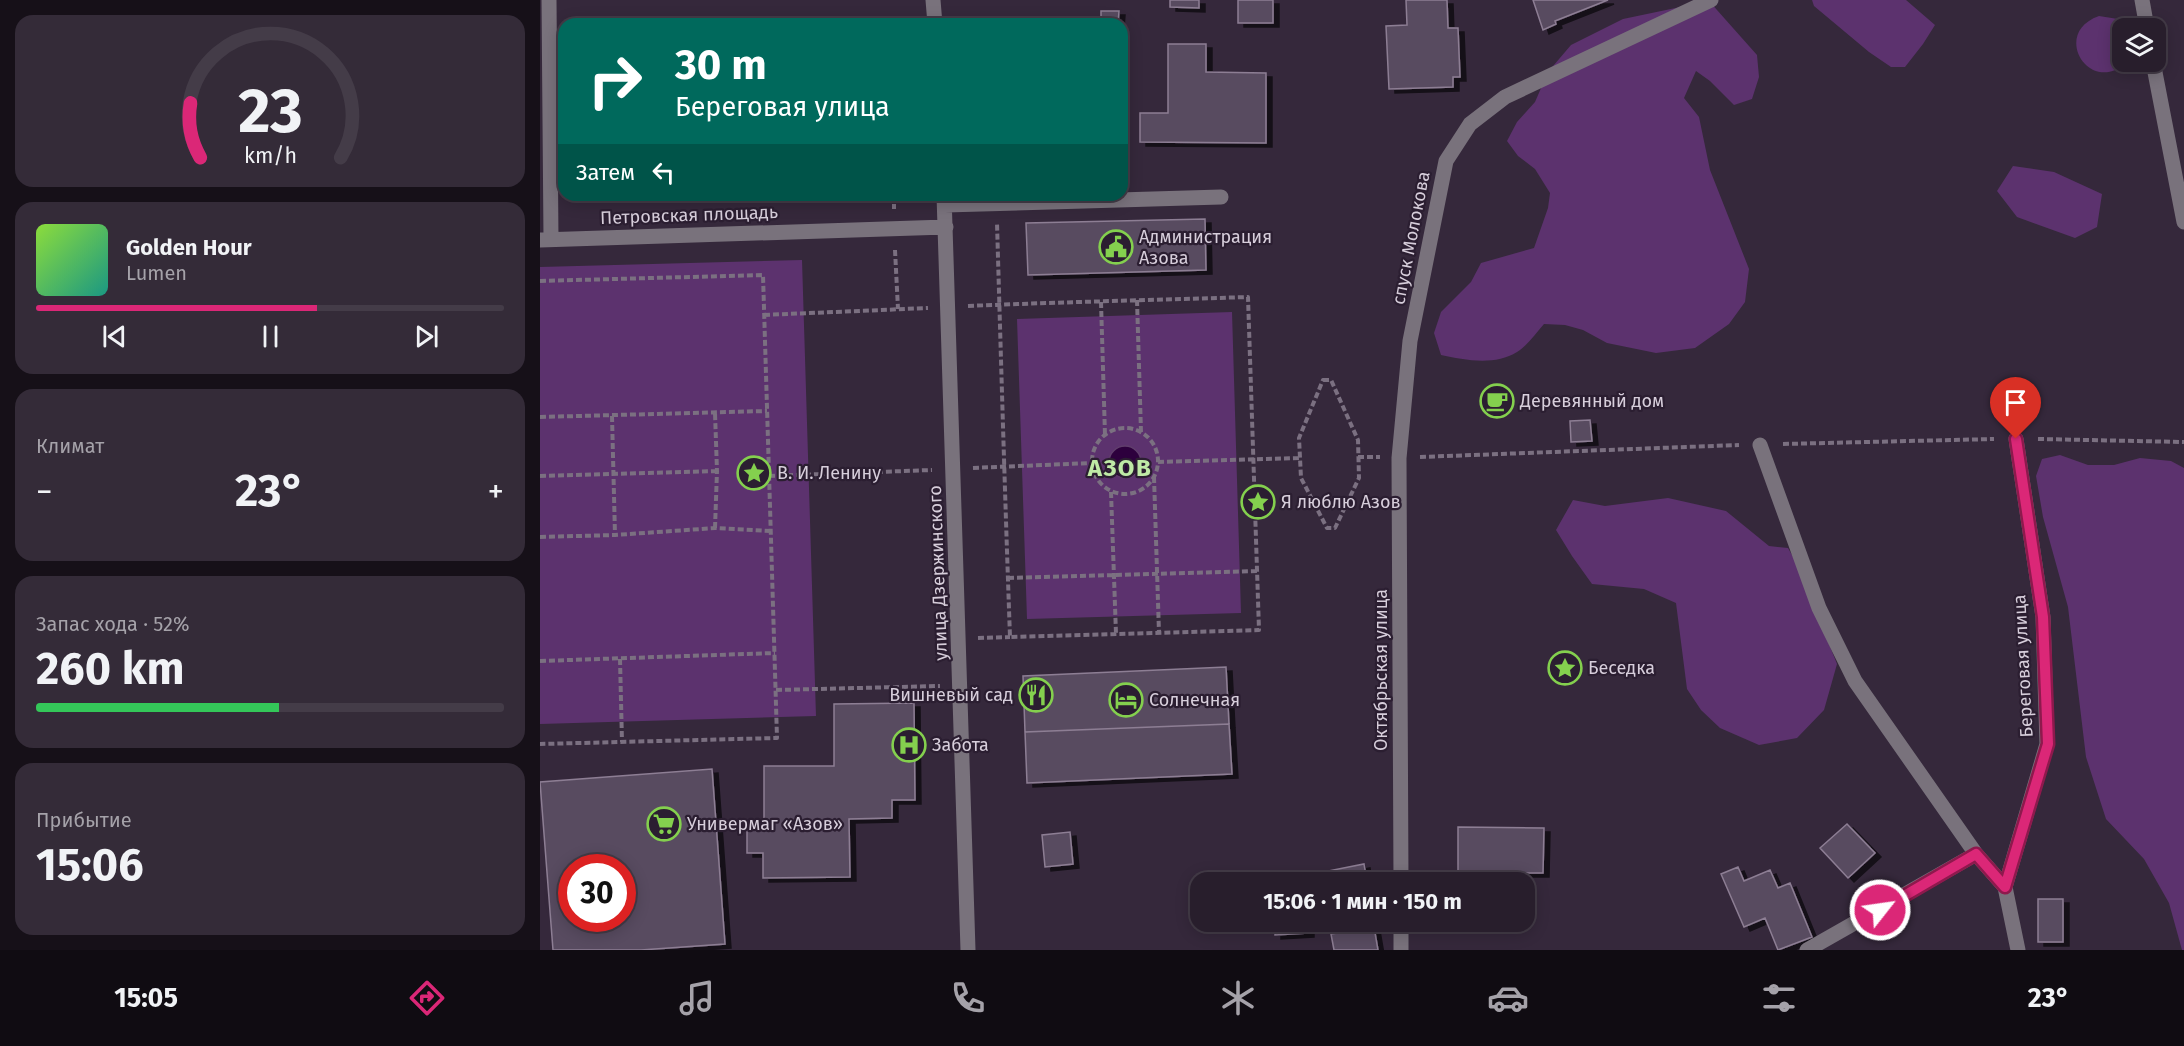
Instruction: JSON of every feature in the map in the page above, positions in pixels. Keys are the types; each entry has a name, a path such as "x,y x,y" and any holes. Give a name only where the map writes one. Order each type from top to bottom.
{"street":[{"path":"546,240 549,0"},
{"path":"933,0 934,18"},
{"name":"спуск Молокова","path":"1399,458 1410,341 1446,161 1470,124 1504,97 1712,0"},
{"path":"2142,0 2145,18"},
{"path":"2155,72 2184,222"},
{"path":"1128,200 1221,197"},
{"name":"улица Дзержинского","path":"945,201 968,950"},
{"path":"958,201 996,204 1092,201"},
{"name":"Петровская площадь","path":"546,240 946,227"},
{"name":"Береговая улица","path":"2016,439 2043,617 2048,744 2005,887 2018,950"},
{"name":"Береговая улица","path":"1760,445 1819,608 1855,681 1976,854 2005,887"},
{"name":"Октябрьская улица","path":"1399,458 1401,872"},
{"path":"1807,950 1976,854"},
{"path":"1401,932 1401,950 1410,950"}],"path":[{"path":"996,204 1010,637"},
{"path":"540,281 763,275 777,738 540,744"},
{"path":"764,315 999,304 1248,297 1259,630 959,639"},
{"path":"1137,300 1141,432"},
{"path":"1101,302 1105,435"},
{"path":"1323,380 1331,380 1358,440 1359,478 1335,528 1327,528 1301,478 1300,458 1299,438 1323,380"},
{"path":"540,417 767,411"},
{"path":"715,413 717,471 715,528"},
{"path":"612,416 615,535"},
{"path":"1119,429 1134,429 1141,432 1152,442 1158,454 1158,462 1151,483 1139,491 1125,494 1111,492 1100,483 1093,471 1092,463 1096,445 1105,435 1119,429"},
{"path":"1399,458 1760,445 2016,439 2184,442"},
{"path":"1158,462 1300,458"},
{"path":"769,476 1092,463"},
{"path":"540,476 717,471"},
{"path":"1154,477 1160,633"},
{"path":"1111,492 1116,634"},
{"path":"540,537 615,535 715,528 771,531"},
{"path":"1008,578 1257,571"},
{"path":"540,661 774,653"},
{"path":"620,659 622,742"},
{"path":"776,690 960,685"}],"shaded area":[{"path":"1812,0 1906,0 1935,25 1905,67 1891,67 1869,52 1814,6"},
{"path":"1709,1 1757,55 1759,77 1752,99 1734,105 1710,81 1696,71 1684,98 1699,117 1710,170 1749,269 1745,302 1729,324 1695,348 1656,353 1607,343 1583,330 1565,325 1544,324 1517,352 1499,359 1479,361 1441,355 1434,333 1441,312 1471,282 1481,263 1534,248 1548,208 1550,193 1535,169 1518,156 1507,141 1517,122 1535,102 1548,72 1571,45 1623,19"},
{"path":"2099,16 2112,18 2112,71 2100,72 2089,67 2081,59 2077,47 2078,35 2085,24"},
{"path":"2013,166 2054,172 2102,194 2097,227 2075,238 2017,217 1997,191"},
{"path":"802,260 816,716 540,724 540,267"},
{"path":"1232,312 1241,613 1027,619 1017,319"},
{"path":"1125,446 1137,450 1141,462 1137,474 1125,478 1113,474 1109,462 1113,450"},
{"path":"2060,455 2088,465 2114,465 2140,458 2171,461 2184,468 2184,950 2182,950 2169,903 2144,859 2106,819 2086,757 2068,607 2043,517 2036,476 2042,459"},
{"path":"1668,498 1726,511 1769,546 1788,548 1796,562 1837,664 1824,710 1797,738 1759,745 1720,728 1701,710 1687,689 1676,603 1644,589 1592,584 1556,530 1573,500 1605,506"}],"building":[{"path":"1170,0 1199,0 1199,8 1170,7"},
{"path":"1238,0 1273,0 1273,23 1238,23"},
{"path":"1406,0 1447,0 1448,28 1458,28 1460,77 1453,77 1453,87 1389,89 1386,26 1407,25"},
{"path":"1533,0 1608,0 1555,21 1556,24 1543,30"},
{"path":"1101,11 1119,11 1118,18 1101,18"},
{"path":"1168,44 1206,44 1206,72 1266,73 1266,143 1140,142 1140,113 1168,113"},
{"name":"Администрация Азова","path":"1205,219 1206,270 1028,275 1026,223"},
{"path":"1590,420 1592,441 1571,442 1570,421"},
{"name":"Солнечная","path":"1226,667 1229,724 1025,732 1023,676"},
{"path":"914,703 915,800 892,800 892,818 849,819 850,877 763,878 763,853 747,853 747,821 764,821 764,766 834,766 834,704"},
{"path":"1229,724 1232,774 1027,783 1025,732"},
{"path":"712,769 725,944 641,950 553,950 540,782"},
{"path":"1847,824 1875,853 1848,878 1820,848"},
{"path":"1458,827 1544,828 1543,873 1458,872"},
{"path":"1070,832 1073,864 1045,867 1042,835"},
{"path":"1364,864 1365,872 1323,872"},
{"path":"1738,867 1744,881 1770,870 1778,888 1790,883 1812,937 1778,950 1765,918 1744,927 1721,874"},
{"path":"2038,899 2063,899 2063,942 2038,942"},
{"path":"1275,932 1308,932 1308,933 1275,935"},
{"path":"1375,932 1378,950 1334,950 1331,934"}],"place":[{"name":"Администрация Азова","path":"1116,247"},
{"name":"Деревянный дом","path":"1497,401"},
{"name":"В. И. Ленину","path":"754,473"},
{"name":"Я люблю Азов","path":"1258,502"},
{"name":"Беседка","path":"1565,668"},
{"name":"Вишневый сад","path":"1036,695"},
{"name":"Солнечная","path":"1126,700"},
{"name":"Забота","path":"909,745"},
{"name":"Универмаг «Азов»","path":"664,824"}],"district":[{"name":"АЗОВ","path":"1120,468"}],"route":[{"path":"1880,910 1976,854 2005,887 2048,744 2043,617 2016,439"}]}
